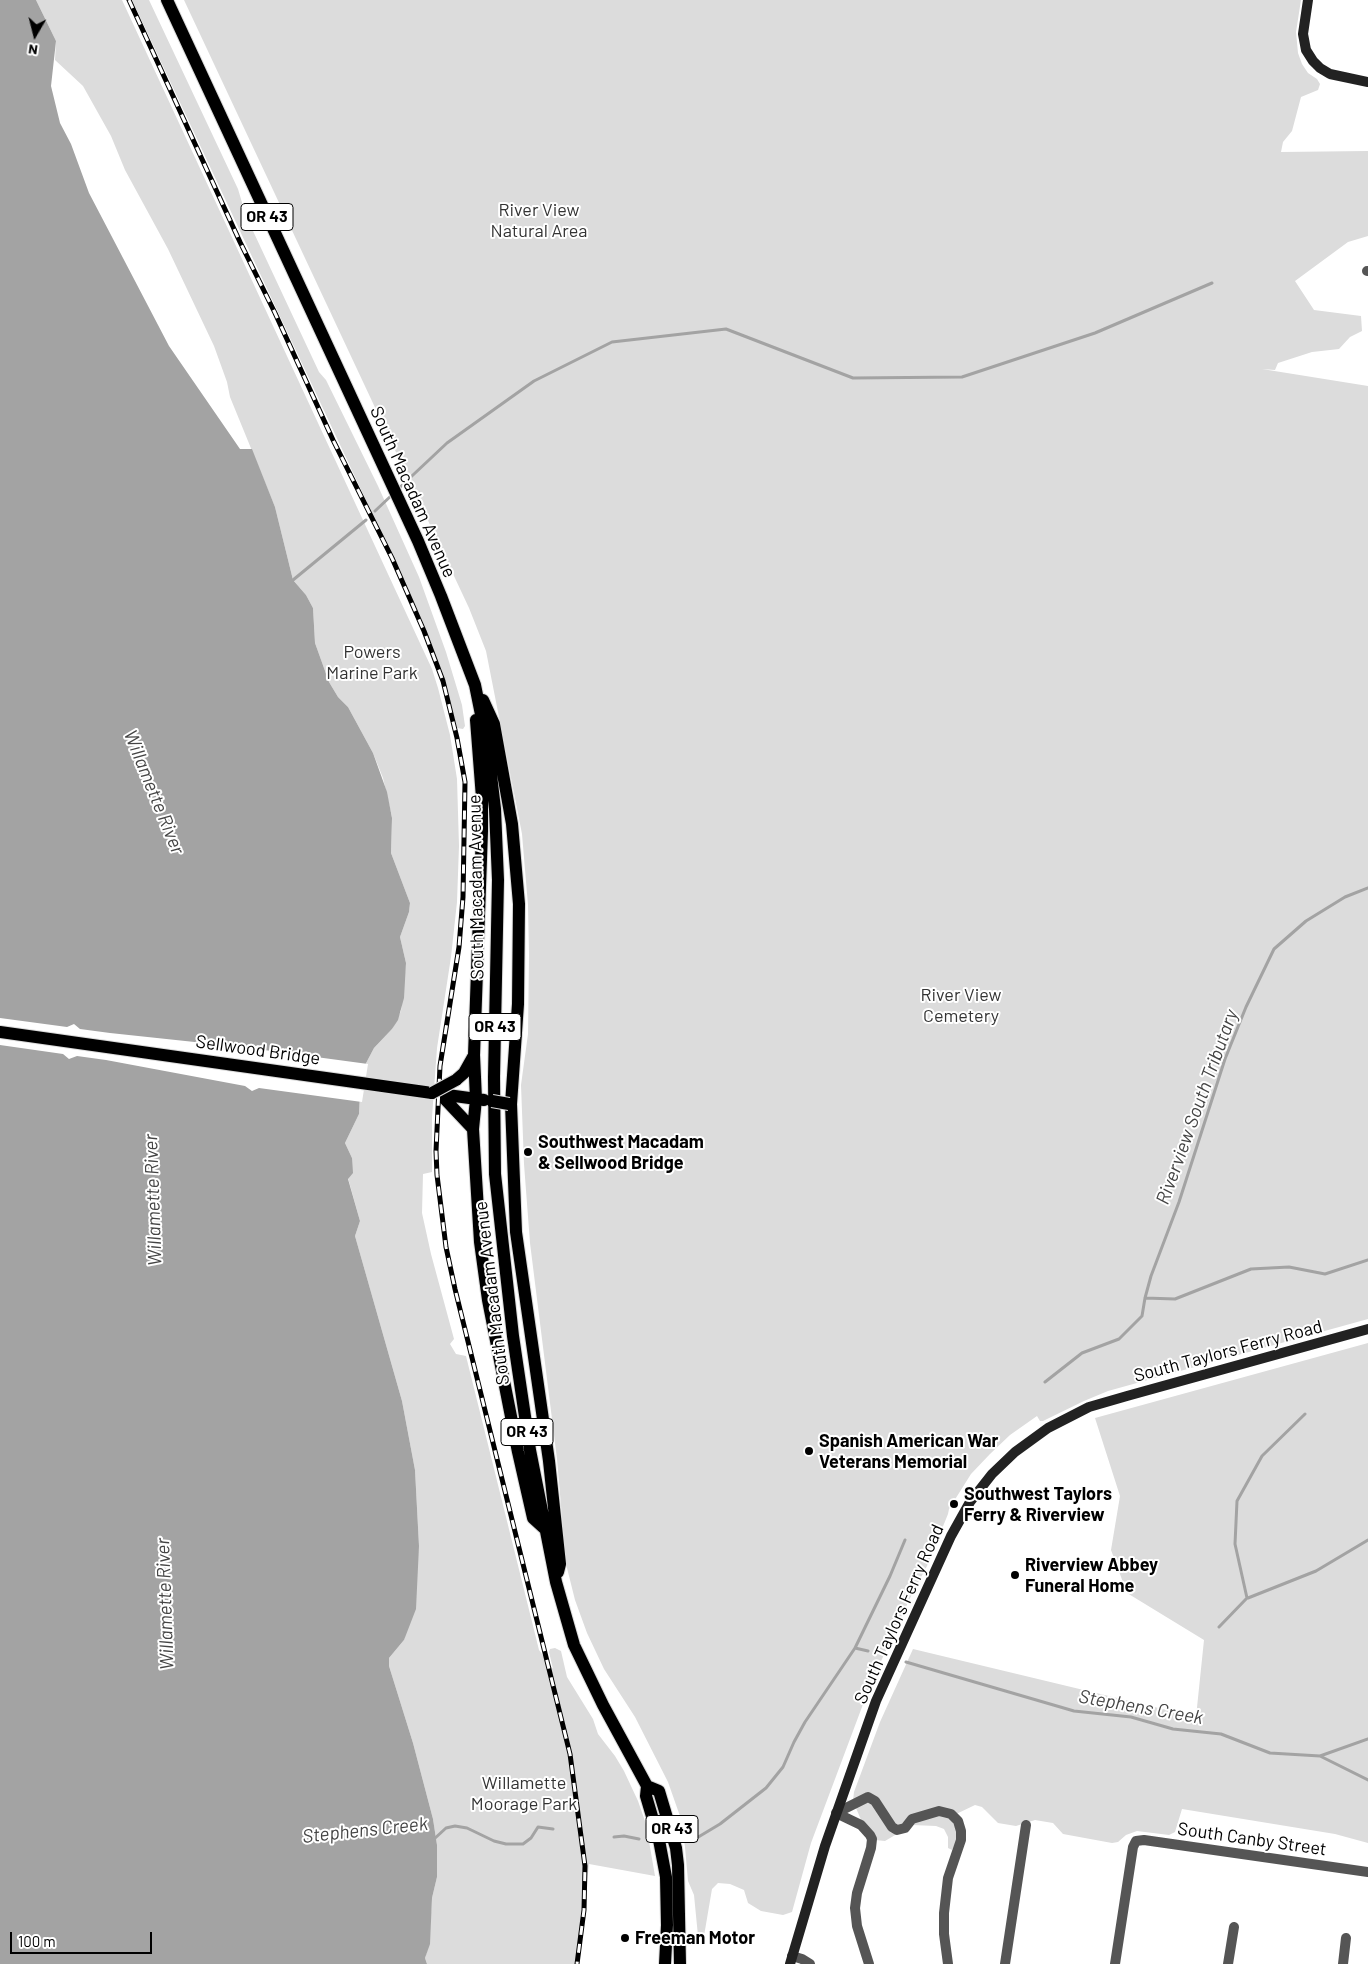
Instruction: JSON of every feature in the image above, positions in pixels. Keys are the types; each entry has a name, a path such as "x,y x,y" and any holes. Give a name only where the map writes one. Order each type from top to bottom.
{"main road":[{"name":"South Macadam Avenue","path":"167,0 418,541 475,685 488,749 496,818 498,880 494,1077 495,1174 513,1336 544,1528 556,1582 574,1645 603,1705 647,1786 646,1796 659,1840 664,1869 666,1897 665,1964"},
{"path":"1308,0 1303,34 1306,50 1313,61 1325,72 1338,77 1368,82"},
{"path":"475,685 476,731 482,798 480,919 474,1055 476,1099 473,1129 482,1259 505,1391 533,1518 544,1528"},
{"path":"475,685 494,724 512,824 519,922 518,1004 510,1104 516,1232 560,1564 556,1582"},
{"name":"Sellwood Bridge","path":"0,1032 510,1104"},
{"path":"473,1129 436,1093 464,1073 474,1055"},
{"name":"South Taylors Ferry Road","path":"791,1960 836,1814 876,1701 951,1536 980,1488 1004,1462 1048,1428 1089,1408 1126,1396 1368,1330"},
{"name":"South Macadam Avenue","path":"647,1786 659,1790 676,1848 680,1964"},
{"path":"664,1869 670,1870 672,1876 678,1882"}],"street":[{"path":"836,1814 870,1797 875,1801 892,1827 897,1830 905,1828 912,1819 939,1811 951,1814 960,1825 961,1844 948,1878 944,1913 948,1964"},
{"path":"836,1814 861,1825 872,1839 857,1893 855,1908 857,1926 869,1964"},
{"path":"1004,1964 1026,1825"},
{"name":"South Canby Street","path":"1115,1964 1132,1848 1136,1841 1144,1840 1366,1872"},
{"path":"1228,1964 1234,1927"},
{"path":"1343,1964 1346,1938"},
{"path":"791,1960 802,1959 810,1964"}],"green space":[{"name":"Willamette Moorage Park","path":"36,0 122,0 432,669 438,688 450,735 457,779 459,846 457,902 451,957 437,1048 432,1117 432,1172 423,1174 422,1213 454,1339 450,1344 456,1354 466,1356 539,1650 553,1669 550,1649 555,1648 561,1651 567,1677 593,1719 598,1734 624,1771 646,1824 655,1876 589,1864 578,1964 427,1964 425,1958 429,1944 432,1898 437,1877 437,1845 433,1819 413,1743 389,1666 389,1658 404,1640 419,1546 415,1470 402,1401 355,1236 360,1221 348,1178 352,1158 345,1143 359,1114 364,1067 374,1048 392,1029 401,1011 406,963 400,937 409,912 410,903 391,853 392,817 383,778 373,753 348,707 338,697 329,682 315,643 313,608 306,595 293,580 275,507 230,397 227,382 214,346 168,249 125,170 111,136 83,86 55,60 56,41"},
{"name":"Powers Marine Park","path":"132,0 149,0 238,189 246,216 319,372 326,380 378,486 419,577 446,652 462,705 465,726 463,729 457,728 446,685 421,618"},
{"name":"River View Cemetery","path":"184,0 1301,0 1296,32 1298,53 1308,73 1317,79 1320,84 1318,90 1301,97 1292,131 1283,142 1281,152 1368,151 1368,236 1348,242 1295,281 1314,310 1361,316 1362,331 1350,337 1339,349 1312,352 1278,363 1275,370 1262,369 1368,386 1368,1319 1108,1391 1043,1421 1040,1421 1037,1416 1010,1435 990,1454 971,1474 949,1509 927,1566 871,1683 811,1843 792,1912 783,1915 761,1911 748,1903 744,1890 730,1884 718,1883 712,1889 704,1936 698,1936 694,1895 688,1881 681,1819 668,1782 635,1717 604,1669 587,1633 575,1600 566,1564 557,1459 530,1243 524,1164 521,1085 528,1034 529,955 528,905 522,834 486,651 469,608"},
{"path":"1368,1343 1368,1843 1335,1834 1182,1809 1175,1832 1169,1835 1137,1831 1126,1835 1118,1842 1112,1843 1063,1834 1053,1823 1035,1820 1016,1826 998,1823 982,1807 975,1805 950,1817 958,1838 952,1850 948,1848 948,1837 944,1829 936,1826 912,1825 885,1841 875,1840 862,1822 853,1801 854,1792 880,1722 913,1649 1196,1717 1204,1640 1127,1593 1111,1550 1120,1496 1095,1418"}],"water":[{"name":"Willamette River","path":"0,0 36,0 56,41 51,86 60,123 71,144 89,193 169,346 240,449 252,449 275,507 293,580 306,595 313,608 315,643 329,682 338,697 348,707 373,753 387,792 392,818 391,853 410,903 409,912 400,937 406,963 404,998 398,1020 374,1048 364,1067 359,1114 345,1143 352,1158 353,1173 348,1179 360,1221 355,1236 402,1401 415,1470 419,1546 416,1609 404,1640 389,1658 389,1666 413,1743 433,1819 437,1845 437,1877 432,1898 430,1944 425,1958 427,1964 0,1964"}],"pier":[{"path":"0,1018 67,1027 74,1024 80,1029 251,1048 258,1045 264,1050 368,1064 362,1102 259,1088 252,1091 245,1086 106,1060 77,1056 69,1059 63,1054 0,1045"}],"waterway":[{"path":"397,490 447,443 534,381 612,342 726,329 853,378 962,377 1095,333 1212,283"},
{"path":"375,511 393,494"},
{"path":"293,580 366,520"},
{"name":"Riverview South Tributary","path":"1145,1298 1151,1276 1179,1202 1225,1059 1246,1007 1274,949 1306,921 1345,897 1368,888"},
{"path":"1045,1382 1082,1353 1119,1339 1142,1316 1145,1298 1175,1299 1251,1269 1289,1267 1325,1274 1368,1260"},
{"path":"1219,1627 1247,1598 1235,1544 1237,1501 1262,1456 1305,1414"},
{"path":"855,1648 890,1576 905,1540"},
{"path":"1248,1598 1316,1571 1368,1540"},
{"name":"Stephens Creek","path":"695,1839 720,1824 766,1788 783,1767 805,1722 855,1648 868,1651"},
{"name":"Stephens Creek","path":"906,1662 1074,1711 1131,1717 1173,1729 1221,1734 1270,1753 1320,1756 1368,1780"},
{"path":"1320,1756 1368,1739"},
{"name":"Stephens Creek","path":"433,1840 446,1828 455,1826 467,1828 494,1841 506,1844 523,1844 531,1838 538,1827 553,1829"},
{"name":"Stephens Creek","path":"614,1837 624,1836 639,1839"}],"railway":[{"path":"129,0 333,440 392,558 424,631 443,681 457,738 465,782 463,897 459,947 440,1066 436,1151 437,1175 446,1247 455,1289 570,1754 585,1866 584,1910 577,1964"}],"place":[{"name":"Southwest Macadam & Sellwood Bridge","path":"528,1152"},
{"name":"Spanish American War Veterans Memorial","path":"809,1451"},
{"name":"Southwest Taylors Ferry & Riverview","path":"954,1504"},
{"name":"Riverview Abbey Funeral Home","path":"1015,1575"},
{"name":"Freeman Motor","path":"625,1938"}],"park label":[{"name":"River View Natural Area","path":"539,220"}]}
